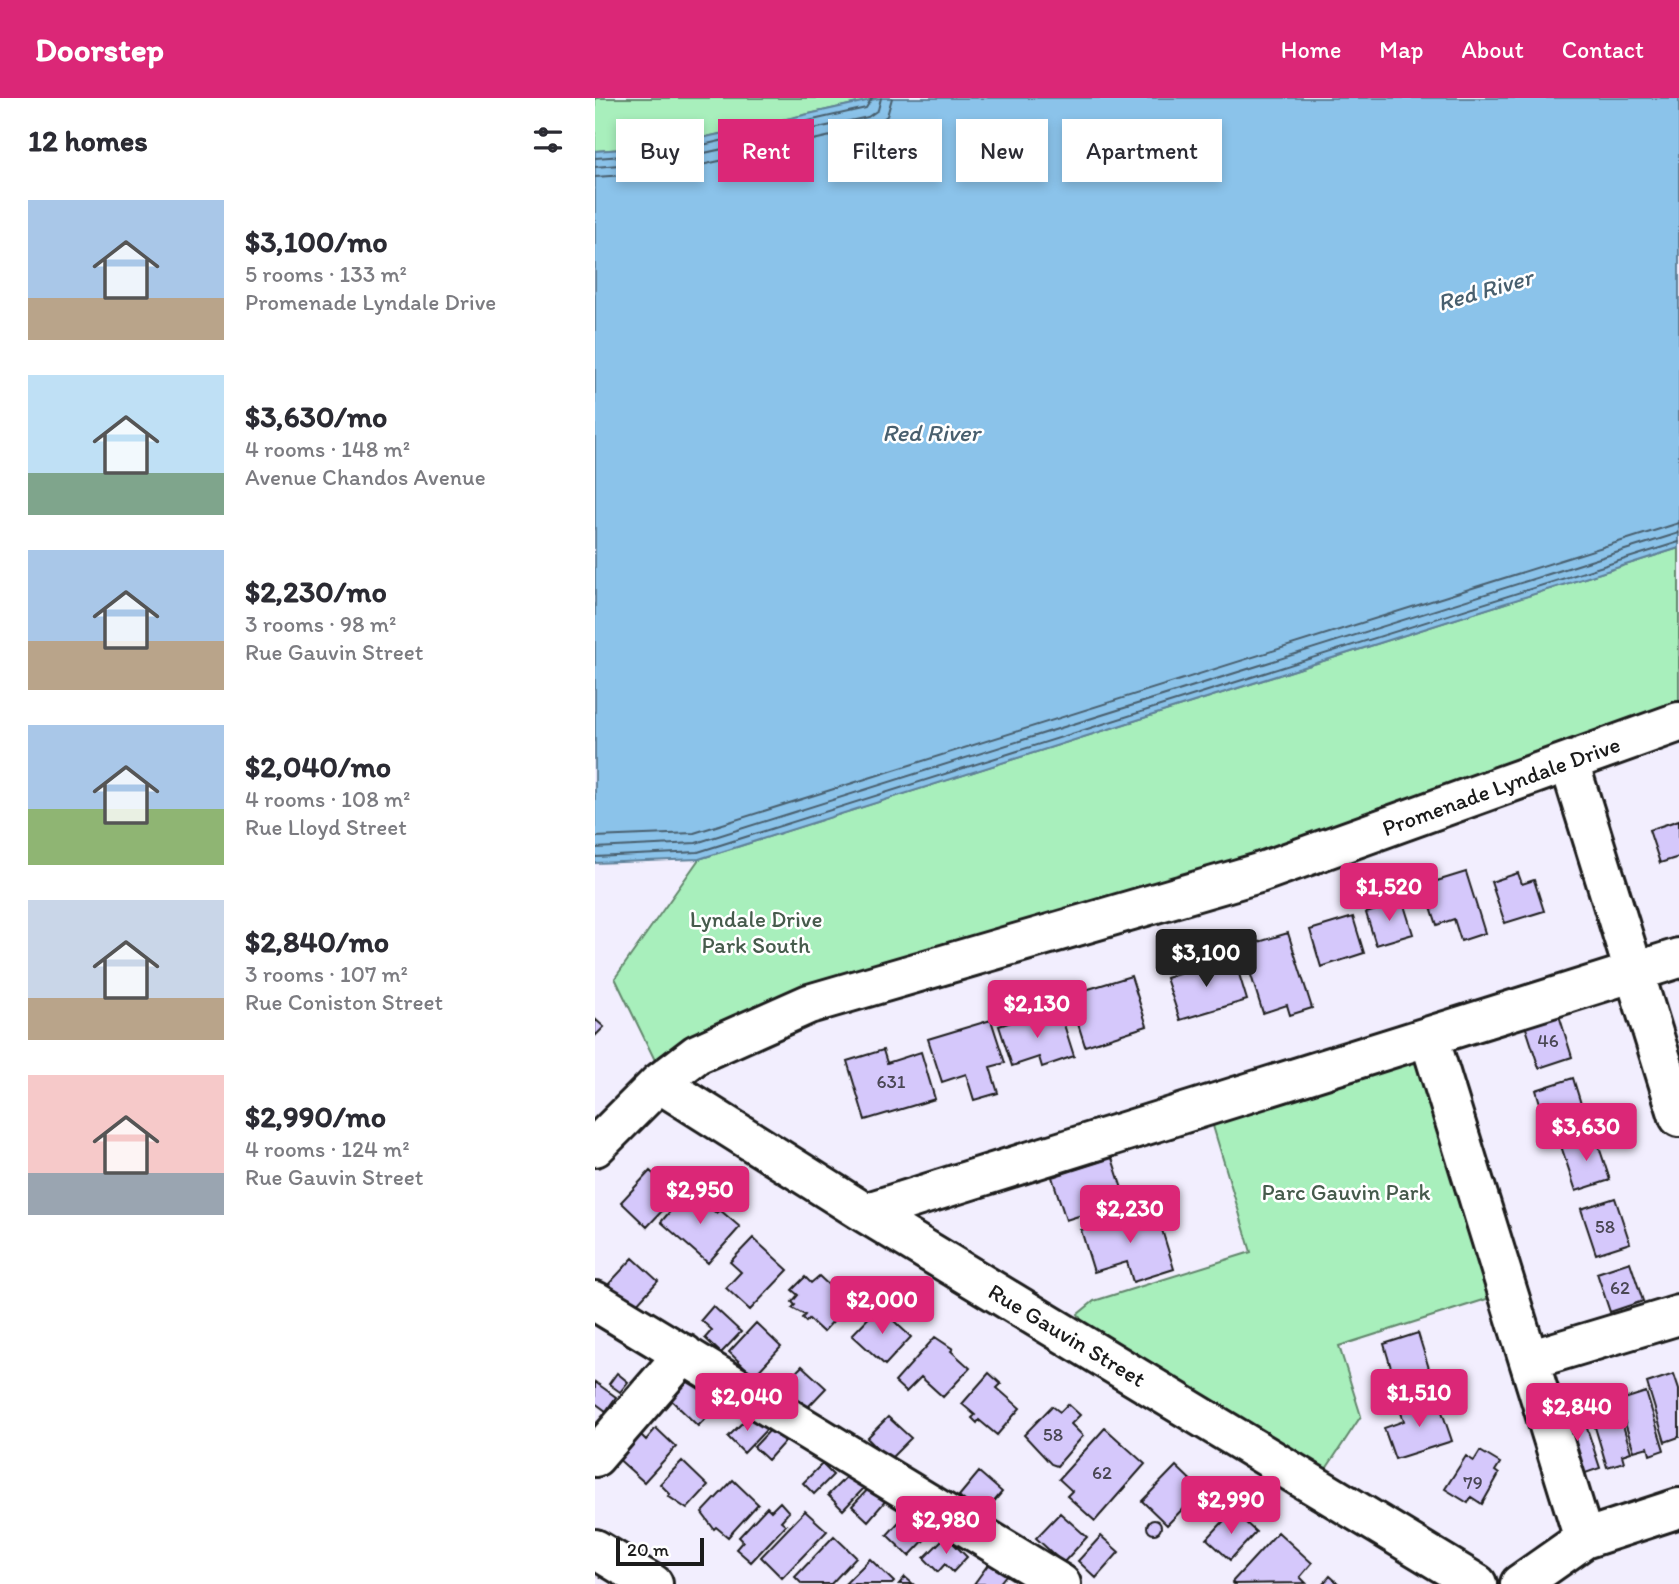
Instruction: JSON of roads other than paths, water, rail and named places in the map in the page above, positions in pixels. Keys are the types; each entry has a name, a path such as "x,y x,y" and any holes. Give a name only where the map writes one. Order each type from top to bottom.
{"street":[{"name":"Promenade Lyndale Drive","path":"595,1147 659,1083 697,1054 809,1004 1259,873 1679,722"},
{"path":"1569,762 1679,1117"},
{"path":"865,1213 1679,958"},
{"path":"1429,1037 1584,1539"},
{"name":"Rue Gauvin Street","path":"659,1083 865,1213 1477,1584"},
{"path":"595,1301 1061,1584"},
{"path":"1529,1360 1679,1315"},
{"path":"595,1457 684,1354"},
{"path":"1520,1584 1584,1539 1679,1508"},
{"path":"595,1549 653,1584"}],"water":[{"name":"Red River","path":"880,98 1679,98 1679,548 699,859 595,863 595,151 616,150 616,182 704,182 704,137 718,134 718,182 814,182 814,119 786,119"}],"park label":[{"name":"Lyndale Drive Park South","path":"756,932"},
{"name":"Parc Gauvin Park","path":"1346,1192"}]}
